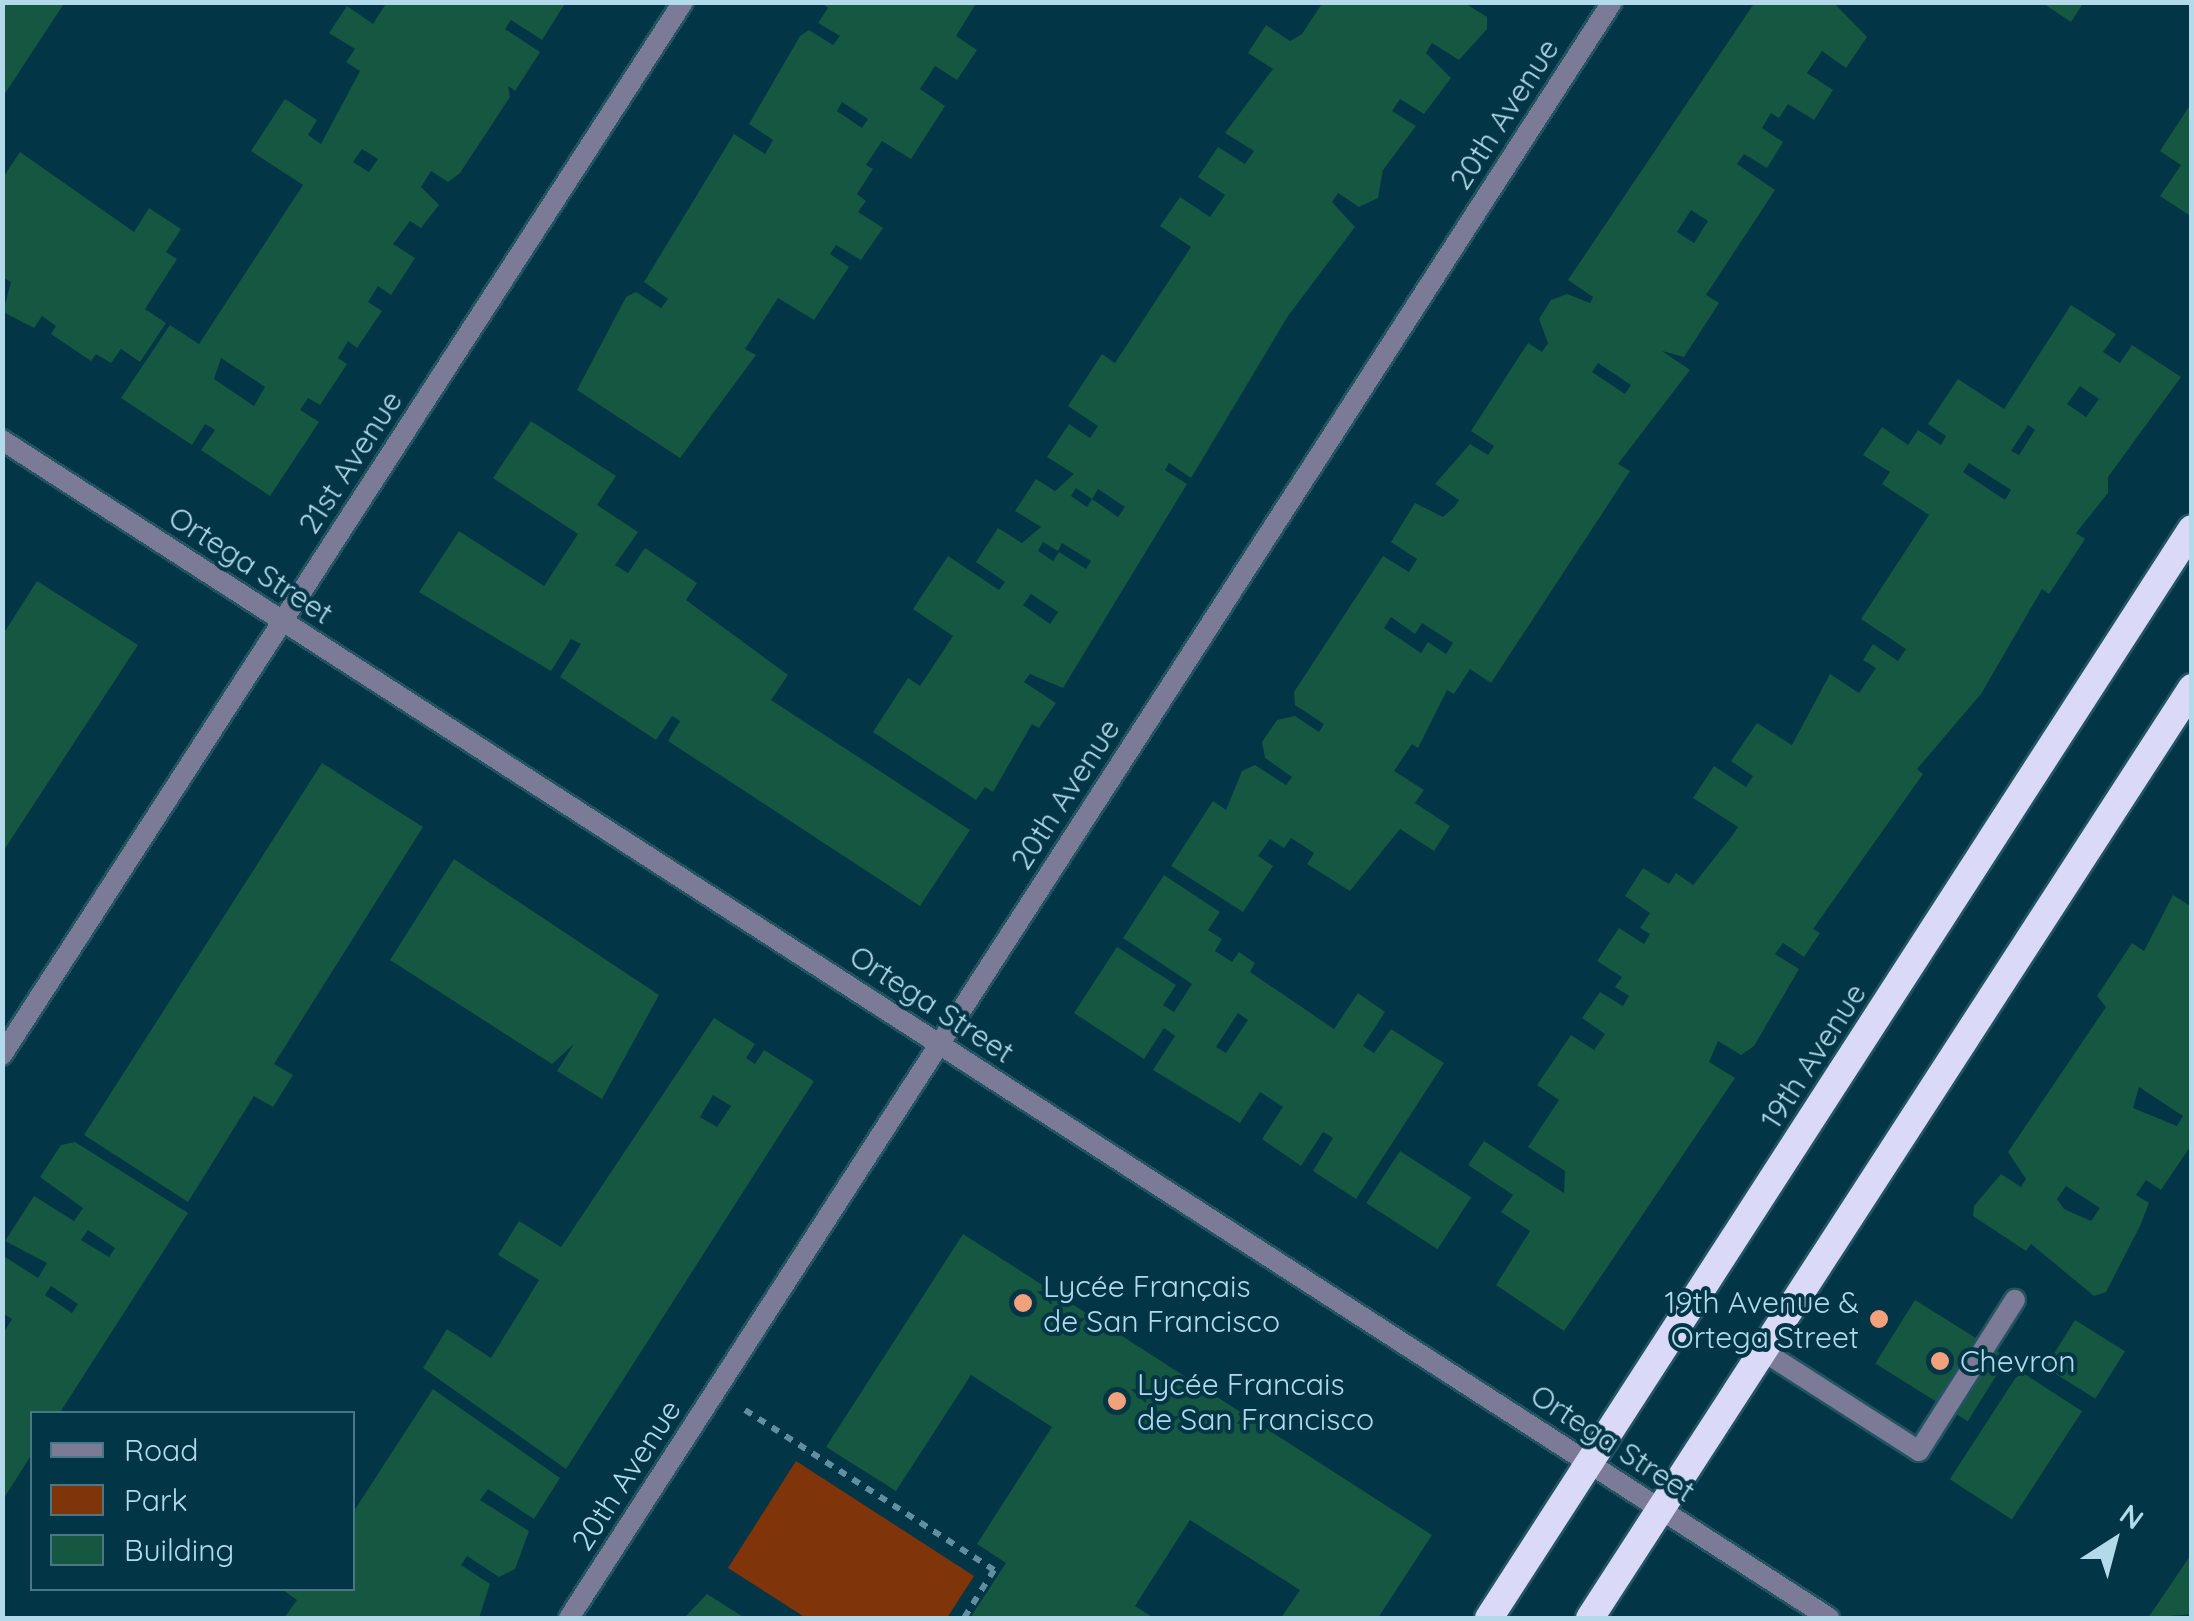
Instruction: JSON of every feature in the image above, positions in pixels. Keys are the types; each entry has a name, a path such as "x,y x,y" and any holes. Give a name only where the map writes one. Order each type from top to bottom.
{"highway":[{"name":"19th Avenue","path":"1489,1618 2192,529"},
{"path":"1590,1618 2192,688"}],"street":[{"name":"21st Avenue","path":"2,1055 682,2"},
{"name":"20th Avenue","path":"569,1618 1612,2"},
{"name":"Ortega Street","path":"2,440 1828,1618"},
{"path":"1763,1352 1919,1451 2015,1300"}],"path":[{"path":"716,1391 994,1570 964,1618"}],"green space":[{"path":"796,1461 974,1576 947,1618 806,1618 728,1568"}],"building":[{"path":"2,2 65,2 2,98"},
{"path":"387,2 566,2 542,40 511,20 505,29 540,52 515,91 508,86 510,97 460,173 448,182 431,171 421,187 439,205 421,228 410,221 393,244 415,258 391,295 378,286 368,302 382,311 357,348 348,341 338,358 347,364 320,405 308,398 300,410 319,422 270,496 201,450 215,430 205,424 192,445 121,398 170,325 199,344 303,185 251,151 285,99 317,120 308,135 321,144 360,71 346,62 355,49 329,33 347,6 373,24","holes":["362,149 378,159 369,172 353,162","221,358 265,387 254,406 214,379"]},
{"path":"821,2 977,2 956,36 977,50 957,80 935,66 920,89 945,106 911,159 882,141 866,165 873,169 857,194 866,201 858,212 883,228 861,260 836,245 830,254 849,267 814,320 778,298 745,349 756,355 680,458 577,390 626,297 636,292 661,308 668,299 644,282 734,134 765,154 773,140 749,124 800,36 809,30 833,45 840,36 818,23 828,8","holes":["842,102 868,119 862,128 837,111"]},
{"path":"1323,2 1463,2 1487,17 1487,29 1459,60 1432,43 1426,53 1451,78 1424,114 1400,99 1392,111 1416,126 1383,170 1378,198 1359,207 1338,193 1332,202 1355,227 1288,316 1191,478 1169,463 1165,470 1187,484 1063,688 1030,674 1024,682 1056,703 1039,728 1032,724 993,792 985,787 976,800 873,732 908,678 920,686 953,636 913,609 948,556 999,590 1005,582 976,562 998,528 1022,543 1041,527 1015,511 1036,479 1055,491 1074,474 1047,457 1069,424 1090,438 1098,426 1068,406 1102,354 1115,363 1191,247 1160,226 1180,197 1210,217 1225,195 1198,177 1218,147 1245,164 1254,151 1225,133 1273,69 1248,53 1266,25 1290,41 1302,34","holes":["1076,488 1092,499 1087,507 1071,496","1098,489 1125,507 1118,517 1092,499","1043,542 1058,551 1062,543 1091,561 1086,569 1059,552 1053,561 1038,551","1031,594 1058,612 1050,624 1023,605"]},
{"path":"1755,2 1833,2 1867,37 1846,68 1822,51 1807,73 1833,90 1814,120 1788,104 1779,118 1771,113 1762,128 1783,142 1767,168 1744,154 1737,164 1775,190 1706,295 1719,303 1684,357 1662,351 1690,370 1618,464 1630,471 1491,683 1470,669 1454,694 1447,690 1418,748 1412,744 1394,771 1424,790 1415,803 1450,826 1434,851 1400,829 1350,891 1307,864 1314,853 1291,838 1284,848 1270,839 1258,856 1273,866 1243,912 1171,866 1213,801 1226,810 1242,771 1255,765 1286,785 1292,777 1265,758 1262,742 1277,720 1295,716 1319,732 1324,724 1295,705 1294,692 1383,556 1409,572 1417,559 1391,542 1415,503 1443,517 1459,500 1435,484 1470,444 1488,455 1494,446 1471,431 1528,343 1542,352 1548,343 1539,319 1551,300 1567,294 1590,303 1593,297 1568,280","holes":["1691,210 1708,221 1694,243 1677,232","1598,363 1631,385 1625,394 1592,372","1391,617 1415,634 1422,623 1453,643 1446,654 1428,642 1421,653 1384,628"]},
{"path":"2041,2 2084,2 2071,22"},
{"path":"2192,102 2192,217 2160,196 2181,165 2160,151"},
{"path":"20,152 134,232 149,208 181,229 166,252 177,259 145,309 166,323 140,362 121,349 111,363 96,354 91,361 51,334 56,326 42,316 34,328 3,312 11,282 2,277 2,179"},
{"path":"2071,305 2116,334 2103,352 2120,363 2132,345 2181,377 2108,477 2108,493 2076,533 2085,539 2049,594 2042,589 1981,694 1917,769 1923,774 1813,929 1820,933 1804,957 1783,943 1775,954 1799,969 1754,1046 1741,1055 1718,1041 1709,1062 1735,1078 1564,1331 1496,1285 1530,1231 1501,1212 1513,1195 1468,1165 1484,1141 1564,1193 1565,1171 1528,1147 1559,1100 1537,1085 1571,1035 1594,1050 1605,1034 1582,1018 1600,992 1623,1006 1629,996 1615,987 1622,977 1597,961 1619,928 1644,944 1650,934 1640,928 1650,913 1625,896 1643,868 1669,884 1676,873 1693,885 1732,836 1738,827 1693,798 1714,766 1746,787 1753,776 1731,761 1757,723 1792,745 1830,674 1859,693 1876,668 1863,660 1873,644 1898,661 1906,649 1861,619 1929,515 1882,484 1890,472 1863,455 1882,427 1908,445 1918,430 1941,445 1946,436 1928,424 1958,379 2004,409","holes":["2080,386 2099,399 2086,417 2067,404","2028,425 2035,430 2019,455 2011,451","1969,463 2011,490 2005,500 1963,472"]},
{"path":"531,421 616,476 597,505 638,532 615,565 628,573 645,548 697,583 686,600 788,675 771,700 970,830 920,906 668,741 680,721 672,716 656,740 560,677 581,644 571,639 551,671 419,592 459,531 544,586 578,534 493,478"},
{"path":"37,581 138,645 2,853 2,636"},
{"path":"322,763 423,827 274,1064 293,1075 273,1107 254,1096 188,1202 84,1135"},
{"path":"454,859 659,995 602,1099 557,1071 574,1044 552,1064 390,960"},
{"path":"1164,875 1220,912 1208,930 1222,939 1215,951 1232,962 1239,952 1255,963 1250,972 1334,1029 1358,993 1385,1012 1363,1046 1374,1053 1391,1029 1444,1063 1356,1199 1313,1171 1333,1138 1323,1132 1301,1166 1262,1139 1283,1107 1260,1092 1240,1123 1153,1070 1175,1036 1164,1028 1144,1059 1074,1013 1117,947 1176,985 1163,1005 1174,1012 1192,984 1123,938","holes":["1238,1013 1248,1020 1226,1053 1216,1047"]},
{"path":"2173,895 2192,907 2192,1144 2161,1190 2146,1180 2136,1195 2149,1203 2140,1226 2106,1292 2094,1296 2031,1244 2026,1251 1973,1216 1974,1206 2001,1174 2021,1187 2026,1179 2008,1152 2106,1007 2097,996 2132,943 2144,951","holes":["2139,1087 2183,1116 2177,1126 2133,1108","2066,1186 2100,1208 2091,1221 2064,1209 2057,1199"]},
{"path":"714,1018 755,1044 746,1058 755,1064 764,1050 814,1081 566,1469 423,1368 447,1329 491,1358 539,1280 498,1255 519,1221 561,1247","holes":["713,1095 731,1106 717,1127 700,1117"]},
{"path":"75,1142 188,1213 61,1411 30,1411 30,1457 2,1501 2,1335 12,1319 2,1313 2,1255 38,1278 47,1263 5,1241 34,1196 74,1221 83,1208 40,1177 61,1145","holes":["88,1230 115,1248 109,1257 81,1240","51,1286 78,1304 72,1313 45,1295"]},
{"path":"1400,1151 1471,1197 1438,1249 1366,1203"},
{"name":"Lycée Francais de San Francisco","path":"963,1234 1432,1535 1378,1618 1281,1618 1300,1590 1190,1520 1135,1606 1154,1618 970,1618 1006,1563 977,1544 1052,1427 971,1375 896,1491 826,1447"},
{"name":"Chevron","path":"1915,1300 2007,1358 1968,1421 1875,1364"},
{"path":"2075,1320 2125,1351 2095,1399 2045,1367"},
{"path":"2020,1371 2082,1411 2012,1519 1950,1479"},
{"path":"433,1389 560,1478 534,1519 488,1489 480,1500 529,1531 515,1569 499,1577 467,1556 461,1565 490,1584 479,1618 284,1618 297,1600 284,1591 355,1591 355,1509"},
{"path":"2192,1553 2192,1614 2148,1618"},
{"path":"707,1594 745,1618 684,1618"}],"place":[{"name":"Lycée Français de San Francisco","path":"1023,1303"},
{"name":"19th Avenue & Ortega Street","path":"1879,1319"},
{"name":"Chevron","path":"1940,1361"},
{"name":"Lycée Francais de San Francisco","path":"1117,1401"}]}
